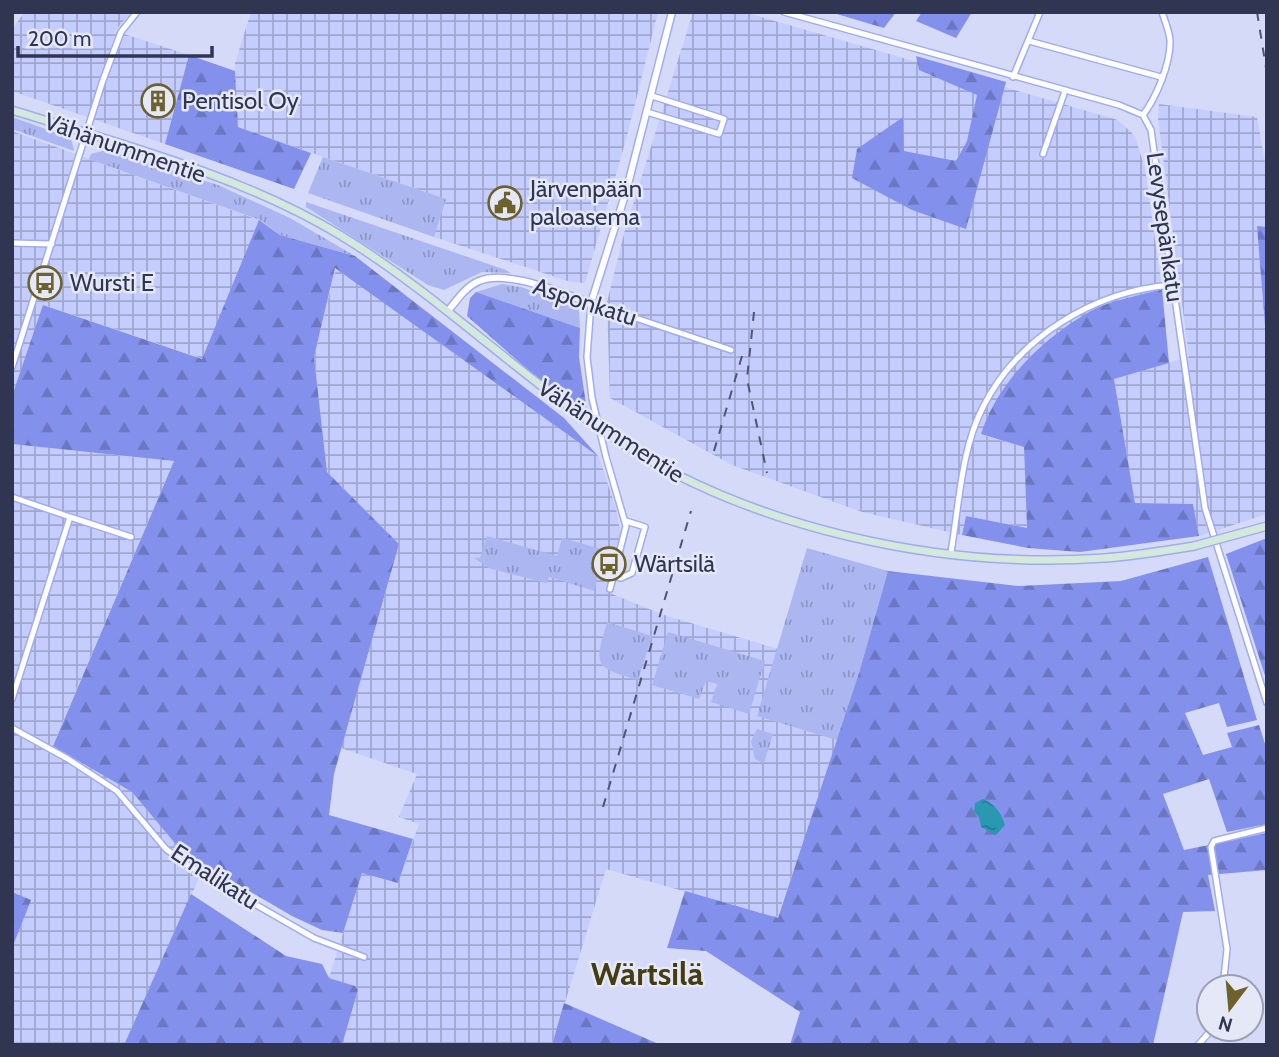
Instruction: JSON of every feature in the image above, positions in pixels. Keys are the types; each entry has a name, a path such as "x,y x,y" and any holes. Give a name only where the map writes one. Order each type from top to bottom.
{"main road":[{"name":"Vähänummentie","path":"12,110 234,186 310,219 388,266 448,311 533,382 612,437 654,463 719,496 838,533 951,552 1040,559 1103,559 1194,547 1267,526"}],"street":[{"path":"12,367 121,33 136,12"},
{"path":"610,589 626,521 606,457 592,398 587,358 592,303 626,192 672,12"},
{"path":"785,12 1119,105 1143,116 1150,106 1161,77 1170,41 1162,12"},
{"path":"1013,77 1040,12"},
{"path":"1028,41 1161,77"},
{"path":"1043,154 1065,91"},
{"path":"647,113 719,134 724,118 652,96"},
{"name":"Levysepänkatu","path":"1143,116 1151,130 1205,508 1267,704"},
{"path":"12,243 52,244"},
{"name":"Asponkatu","path":"448,311 466,289 481,280 502,278 522,281 732,350"},
{"path":"951,552 970,448 983,407 1008,371 1034,341 1084,307 1172,285"},
{"path":"12,497 131,537"},
{"path":"12,698 70,517"},
{"path":"613,576 621,578 632,573 645,527 626,521"},
{"name":"Emalikatu","path":"12,727 117,791 166,849 187,865 314,938 364,957"},
{"path":"1224,973 1227,949 1212,847 1214,841 1267,828"}],"shaded area":[{"path":"25,12 131,12 115,31 189,55 165,144 12,91 12,29"},
{"path":"251,12 658,12 627,136 585,283 571,282 434,237 445,199 237,127 235,63"},
{"path":"693,12 744,12 1118,120 1135,136 1145,169 1162,289 1091,310 982,435 1024,447 1027,528 966,516 962,535 862,512 732,465 610,398 607,302 625,230"},
{"path":"1159,104 1257,117 1267,174 1267,514 1199,536 1193,504 1135,503 1114,379 1189,357 1158,119"},
{"path":"12,131 259,220 203,359 44,305 12,396"},
{"path":"336,267 599,457 616,509 624,551 612,594 664,615 859,673 841,736 777,918 606,869 552,1045 342,1045 358,990 355,986 329,978 362,872 398,882 419,824 399,817 417,774 341,748 399,544 327,472 314,357"},
{"path":"12,444 174,461 53,745 132,792 178,847 205,865 124,1045 12,1045"}],"green space":[{"path":"830,12 896,12 884,28"},
{"path":"922,12 972,12 956,38 916,21"},
{"path":"189,55 235,71 238,127 311,153 294,189 165,144"},
{"path":"916,56 1006,82 966,229 912,210 852,178 857,149 903,117 904,151 956,161 967,141 977,95 919,70"},
{"path":"12,117 71,138 74,151 12,129"},
{"path":"106,150 218,185 290,218 355,256 280,235 260,220 89,159 91,154"},
{"path":"323,157 446,199 434,237 308,193"},
{"path":"306,202 511,273 482,272 444,290 428,285 306,207"},
{"path":"259,220 280,235 355,256 564,418 599,457 335,268 314,357 327,472 399,544 334,774 329,815 413,839 398,883 362,873 343,933 322,930 292,916 205,865 178,847 132,792 53,746 174,461 12,444 12,396 43,305 202,359"},
{"path":"1257,226 1267,227 1267,350"},
{"path":"502,284 521,287 579,308 580,328 476,292"},
{"path":"1162,289 1169,363 1114,379 1135,503 1193,504 1199,536 1080,552 1028,548 962,535 966,516 1027,528 1024,447 981,434 998,397 1010,380 1055,335 1089,312 1115,301"},
{"path":"476,292 580,328 579,357 587,411 535,376 467,316 470,298"},
{"path":"487,536 557,556 562,538 605,550 594,591 549,577 547,583 491,569 474,558 480,558"},
{"path":"1267,538 1267,682 1226,554"},
{"path":"807,548 888,571 840,741 757,716"},
{"path":"1208,557 1257,720 1227,727 1219,703 1185,713 1203,755 1232,747 1227,733 1259,725 1267,750 1267,824 1227,832 1209,779 1163,794 1184,850 1267,833 1267,870 1208,875 1215,911 1183,912 1153,1045 790,1045 800,1012 706,951 667,948 685,891 778,918 859,673 888,571 1019,586 1121,581"},
{"path":"607,622 652,636 638,680 613,672 601,663 600,648"},
{"path":"668,632 765,661 749,714 711,702 717,684 706,681 699,699 652,685"},
{"path":"757,729 773,734 764,763 755,759 751,741"},
{"path":"12,892 31,900 12,948"},
{"path":"191,894 286,956 322,964 329,978 355,986 358,990 342,1045 124,1045"},
{"path":"564,1003 661,1045 552,1045"}],"water":[{"path":"983,799 994,806 1004,821 1005,825 996,835 981,827 979,817 974,812 975,803"}],"railway":[{"path":"1257,12 1267,74"},
{"path":"754,312 747,379 767,473"},
{"path":"714,451 742,356"},
{"path":"603,807 691,511"}],"place":[{"name":"Pentisol Oy","path":"158,101"},
{"name":"Järvenpään paloasema","path":"505,203"},
{"name":"Wursti E","path":"45,283"},
{"name":"Wärtsilä","path":"609,564"}],"district":[{"name":"Wärtsilä","path":"647,974"}]}
